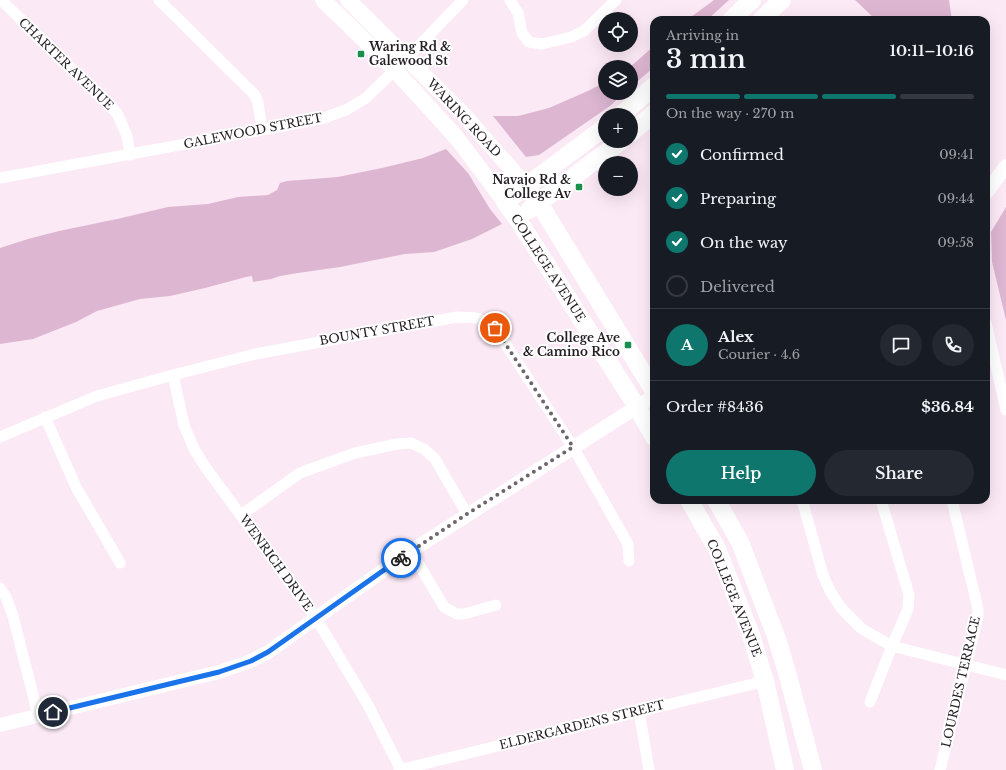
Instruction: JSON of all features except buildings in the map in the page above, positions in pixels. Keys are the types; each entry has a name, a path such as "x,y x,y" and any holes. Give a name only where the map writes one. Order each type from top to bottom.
{"main road":[{"name":"WARING ROAD","path":"323,0 395,70 456,136 505,202"},
{"name":"WARING ROAD","path":"348,0 464,115 527,187"},
{"path":"734,16 752,0"},
{"path":"765,16 782,0"},
{"path":"628,108 650,89"},
{"path":"638,127 650,116"},
{"path":"505,202 598,132"},
{"path":"517,218 612,148"},
{"name":"COLLEGE AVENUE","path":"527,187 539,203 650,384"},
{"name":"COLLEGE AVENUE","path":"505,202 517,218 650,430"},
{"name":"COLLEGE AVENUE","path":"691,504 717,548 752,635 765,681 785,770"},
{"name":"COLLEGE AVENUE","path":"718,504 740,542 777,639 813,770"}],"street":[{"name":"CHARTER AVENUE","path":"1,0 117,113 127,136 130,155"},
{"path":"159,0 255,95 258,103 262,130"},
{"name":"GALEWOOD STREET","path":"0,178 321,119 346,110 366,98 463,0"},
{"path":"510,0 518,13 522,33 529,42 542,44 571,37 584,31 616,0"},
{"path":"990,188 1006,166"},
{"name":"BOUNTY STREET","path":"0,437 97,396 255,354 457,317 474,317 483,319 495,328 573,447 628,544 629,561"},
{"path":"990,340 1006,410"},
{"name":"WENRICH DRIVE","path":"173,375 184,425 194,449 206,468 316,618 368,705 400,770"},
{"path":"0,725 219,672 251,661 268,652 411,551 467,514 650,399"},
{"path":"45,417 76,487 120,563"},
{"path":"241,515 300,473 355,453 396,444 411,444 424,449 434,459 467,514"},
{"path":"803,504 823,575 830,592 841,608 862,628 892,646 966,664 1006,676"},
{"path":"870,702 908,609 909,595 883,504"},
{"name":"LOURDES TERRACE","path":"940,770 978,617 978,609 953,504"},
{"path":"411,551 444,607 457,614 464,614 496,605"},
{"path":"0,588 6,597 13,616 38,715"},
{"name":"ELDERGARDENS STREET","path":"400,770 765,681"},
{"path":"639,711 649,770"}],"shaded area":[{"path":"714,0 729,0 711,16 692,16"},
{"path":"855,0 949,0 951,16 872,16"},
{"path":"650,50 650,70 638,81 638,60"},
{"path":"598,86 598,100 616,100 607,108 598,108 598,114 539,155 526,157 493,116 518,116 549,108"},
{"path":"446,149 468,173 490,209 502,224 472,239 434,252 405,254 253,282 252,276 170,296 140,299 97,311 76,322 33,339 0,344 0,248 59,231 168,207 208,204 238,197 268,195 277,190 280,183 287,181 338,177 423,158"},
{"path":"1006,207 1006,320 992,262 991,232"}],"way so far":[{"path":"401,558 573,447 495,328"}],"place":[{"name":"Waring Rd & Galewood St","path":"361,54"},
{"name":"Navajo Rd & College Av","path":"579,187"},
{"name":"College Ave & Camino Rico","path":"628,345"}],"route":[{"path":"53,712 219,672 251,661 268,652 401,558"}]}
